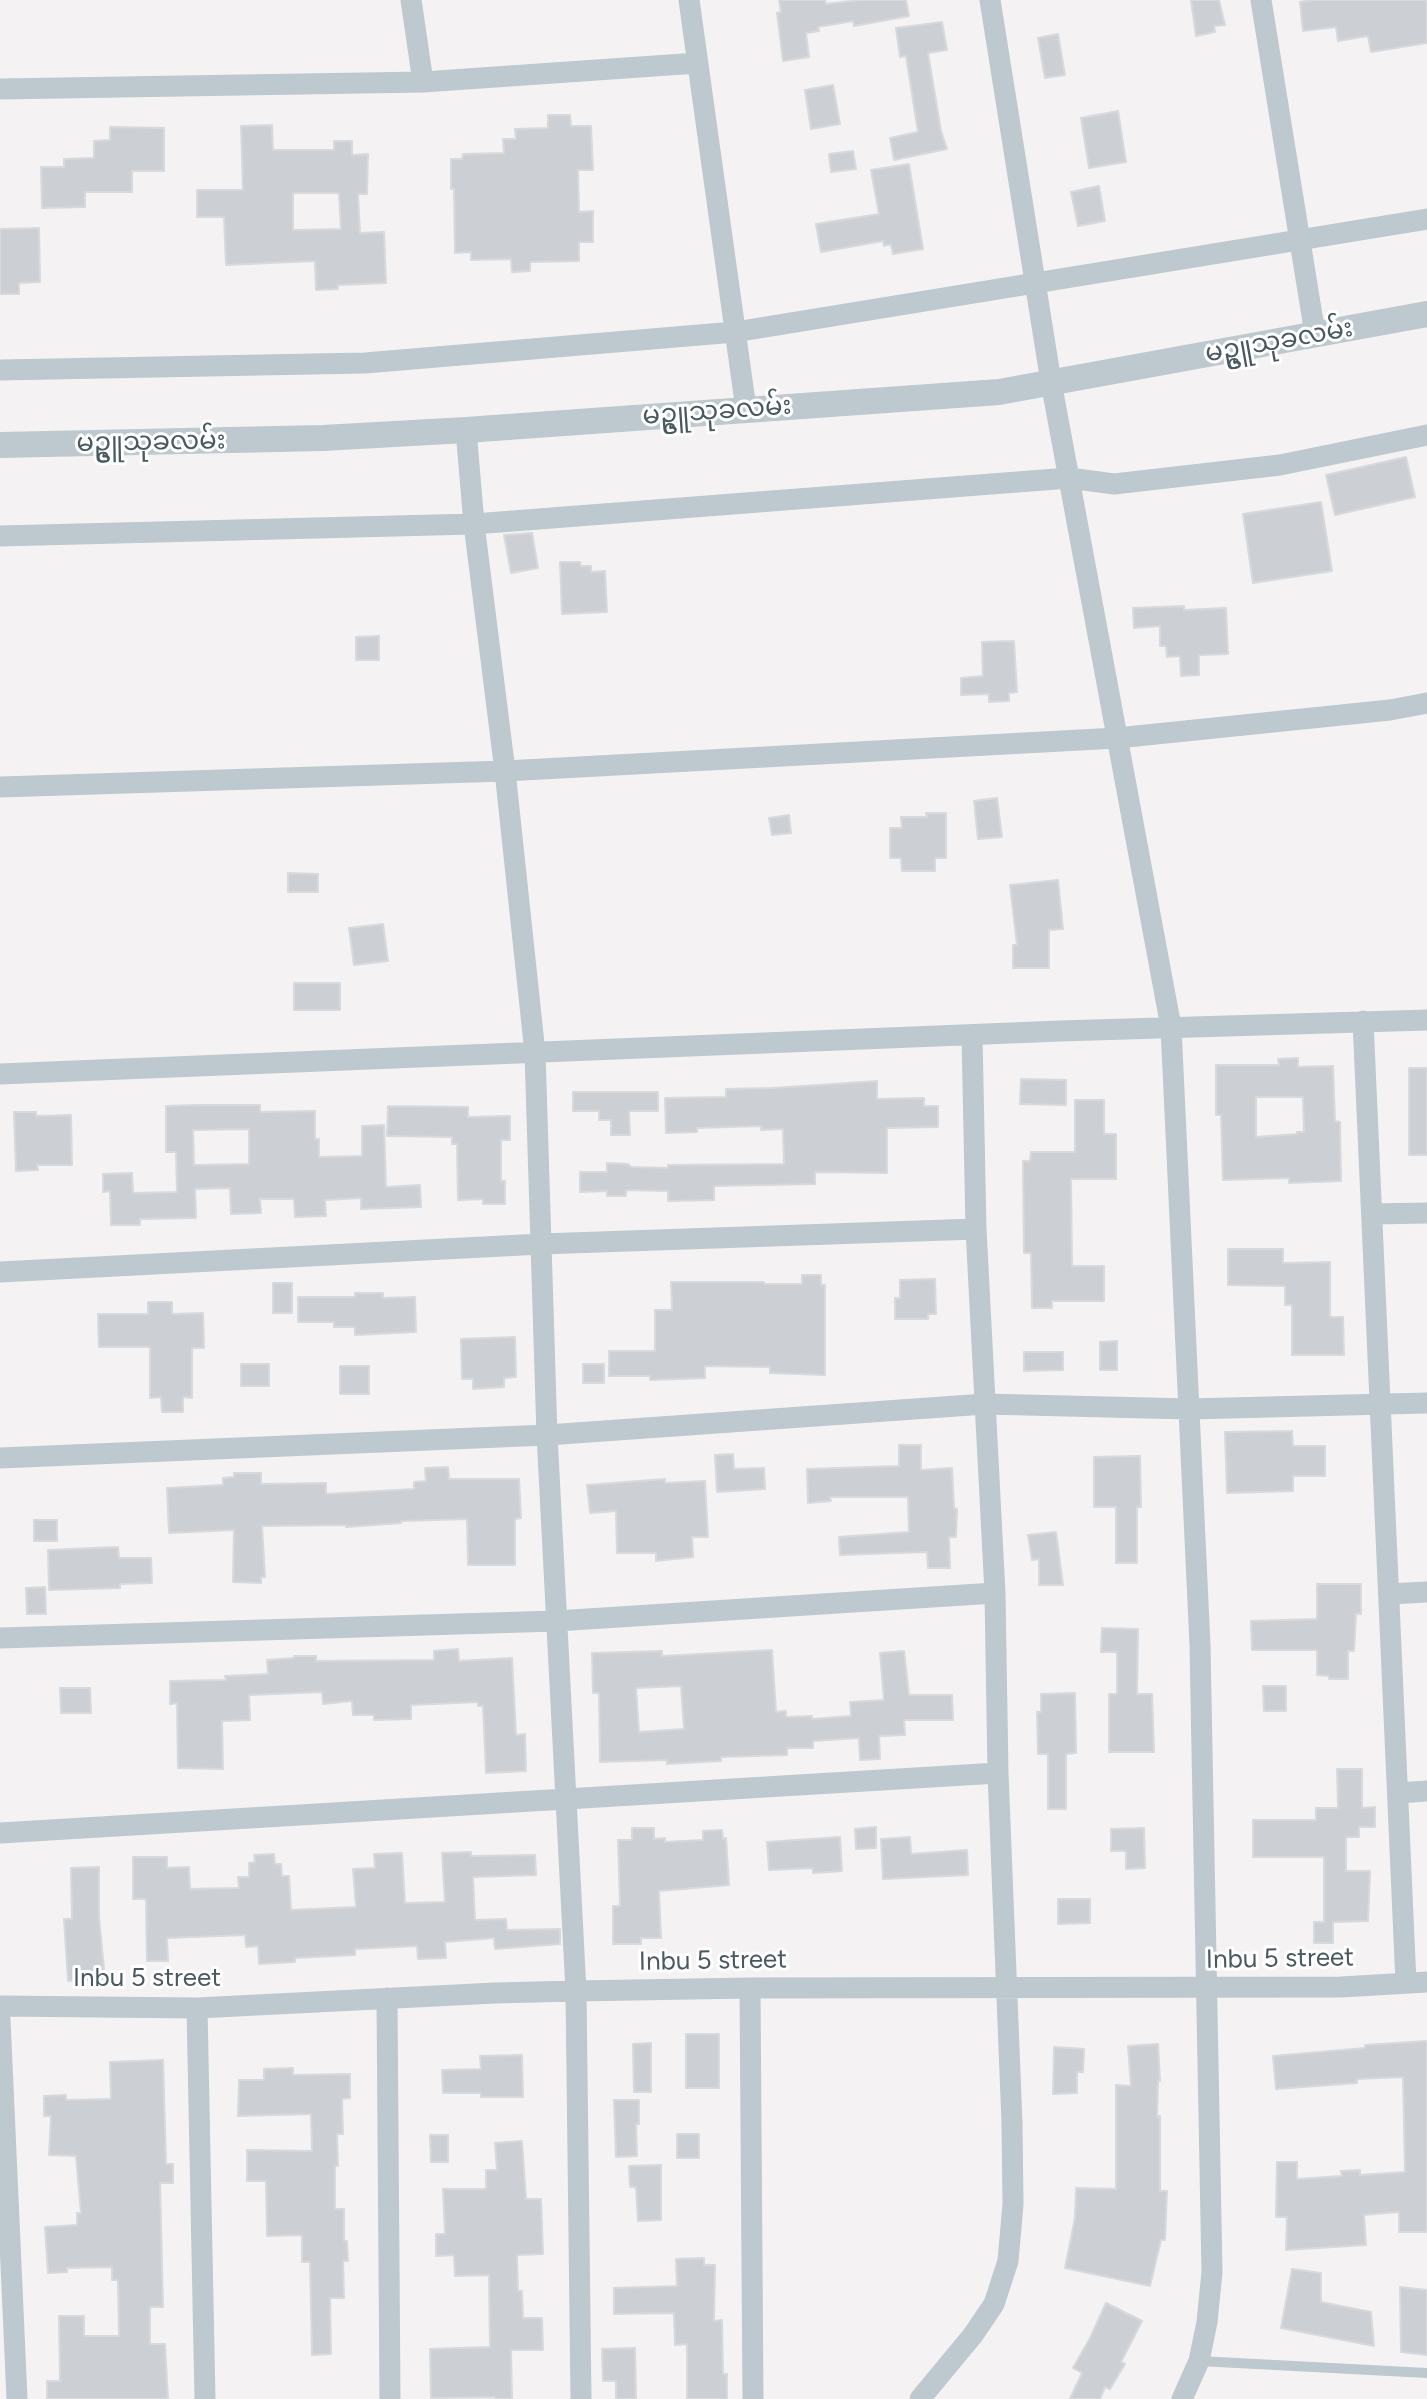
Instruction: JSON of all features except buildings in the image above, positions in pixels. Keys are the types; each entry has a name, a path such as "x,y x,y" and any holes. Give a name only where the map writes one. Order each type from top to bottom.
{"street":[{"path":"411,0 424,82"},
{"path":"689,0 746,409"},
{"path":"990,0 1051,382 1171,1027 1200,1645 1212,2272 1207,2322 1199,2361 1182,2399"},
{"path":"1261,0 1315,334"},
{"path":"0,89 424,82 698,63"},
{"path":"0,370 365,363 735,332 1427,219"},
{"name":"မဥ္ဇူသုခလမ်း","path":"0,445 323,438 999,391 1427,314"},
{"path":"466,430 474,524 505,771 535,1053 547,1436 576,1991 581,2399"},
{"path":"0,536 474,524 1069,478 1114,484 1280,465 1427,435"},
{"path":"0,786 505,771 1117,737 1390,710 1427,703"},
{"path":"0,1074 972,1034 1427,1020"},
{"path":"1363,1021 1398,1793 1416,1983"},
{"path":"920,2399 973,2335 994,2304 1008,2261 1013,2204 1013,2123 1005,1987 995,1593 976,1229 972,1034"},
{"path":"1372,1214 1427,1213"},
{"path":"0,1272 541,1244 976,1229"},
{"path":"0,1458 547,1436 985,1404 1189,1409 1427,1403"},
{"path":"1389,1594 1427,1592"},
{"path":"0,1638 556,1621 995,1593"},
{"path":"0,1833 998,1773"},
{"path":"1398,1793 1427,1791"},
{"name":"Inbu 5 street","path":"0,2007 197,2008 576,1991 750,1988 1341,1987 1416,1983"},
{"path":"750,1988 752,2399"},
{"path":"387,1998 390,2399"},
{"path":"197,2008 205,2399"},
{"path":"0,2019 17,2399"}],"lane":[{"path":"1199,2361 1427,2373"}]}
